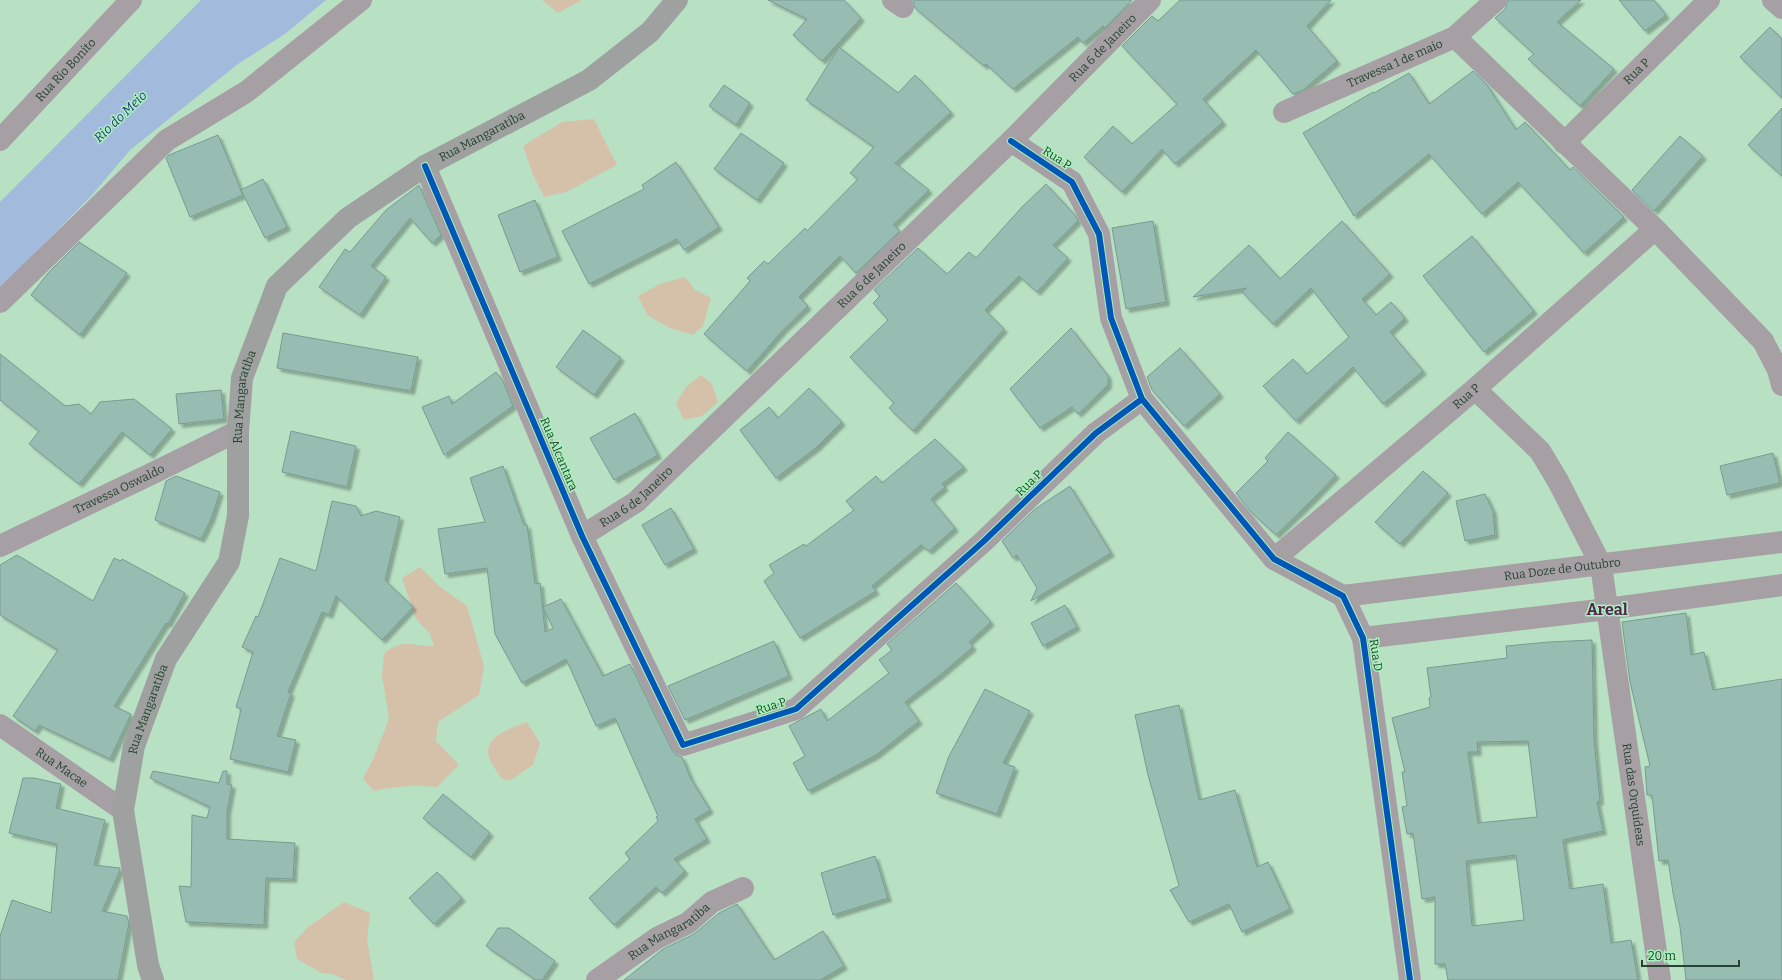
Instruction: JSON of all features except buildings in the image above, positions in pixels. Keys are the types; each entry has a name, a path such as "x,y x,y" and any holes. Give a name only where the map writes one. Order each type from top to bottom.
{"main road":[{"name":"Rua Mangaratiba","path":"153,980 148,965 123,810 134,746 166,659 229,562 238,516 238,431 242,378 277,286 348,218 425,166 589,80 650,32 677,0"}],"street":[{"name":"Rua Rio Bonito","path":"0,140 131,0"},
{"path":"0,302 14,286 167,140 246,92 362,0"},
{"name":"Rua 6 de Janeiro","path":"582,536 636,502 1011,141 1150,0"},
{"name":"Travessa 1 de maio","path":"1284,112 1455,37 1496,0"},
{"name":"Rua P","path":"1564,143 1709,0"},
{"path":"1773,0 1782,8"},
{"path":"1455,37 1655,229 1763,341 1778,370 1782,385"},
{"name":"Rua P","path":"683,745 796,709 984,542 1096,433 1142,399 1111,318 1099,234 1072,182 1011,141"},
{"name":"Rua Alcantara","path":"425,166 582,536 683,745"},
{"name":"Rua P","path":"1274,559 1475,390 1655,229"},
{"path":"1475,390 1540,451 1558,481 1601,565"},
{"path":"1142,399 1274,559 1343,596"},
{"name":"Travessa Oswaldo","path":"0,546 142,479 238,431"},
{"name":"Rua Doze de Outubro","path":"1343,596 1782,542"},
{"name":"Rua das Orquídeas","path":"1601,565 1606,609 1660,980"},
{"path":"1363,638 1606,609 1782,585"},
{"name":"Rua D","path":"1343,596 1363,638 1410,980"},
{"name":"Rua Macae","path":"0,725 123,810"},
{"name":"Rua Mangaratiba","path":"597,980 657,938 688,923 712,902 743,888"}],"shaded area":[{"path":"542,0 582,0 558,13"},
{"path":"594,119 617,165 566,192 544,197 533,175 523,146 562,122"},
{"path":"685,277 695,290 711,298 703,326 693,335 670,328 647,315 638,296 660,284"},
{"path":"701,375 712,384 718,402 702,416 684,420 676,403 686,387"},
{"path":"420,567 439,586 467,606 484,666 479,695 438,722 436,741 459,765 437,787 405,786 374,791 363,779 374,757 389,719 382,675 384,654 390,649 402,644 434,646 430,634 416,619 402,578"},
{"path":"527,722 540,743 533,765 511,780 502,779 490,760 488,752 489,745 493,739 499,735 513,727"},
{"path":"344,902 370,913 367,939 374,980 346,980 332,974 322,973 297,959 294,942 308,927"}],"water":[{"name":"Rio do Meio","path":"201,0 326,0 285,34 238,64 130,150 92,195 0,289 0,202"}],"cycle path":[{"path":"1011,141 1072,182 1099,234 1111,318 1142,399 1274,559 1343,596 1363,638 1410,980"},
{"path":"425,166 582,536 683,745 796,709 984,541 1096,433 1142,399"}],"district":[{"name":"Areal","path":"1607,609"}]}
